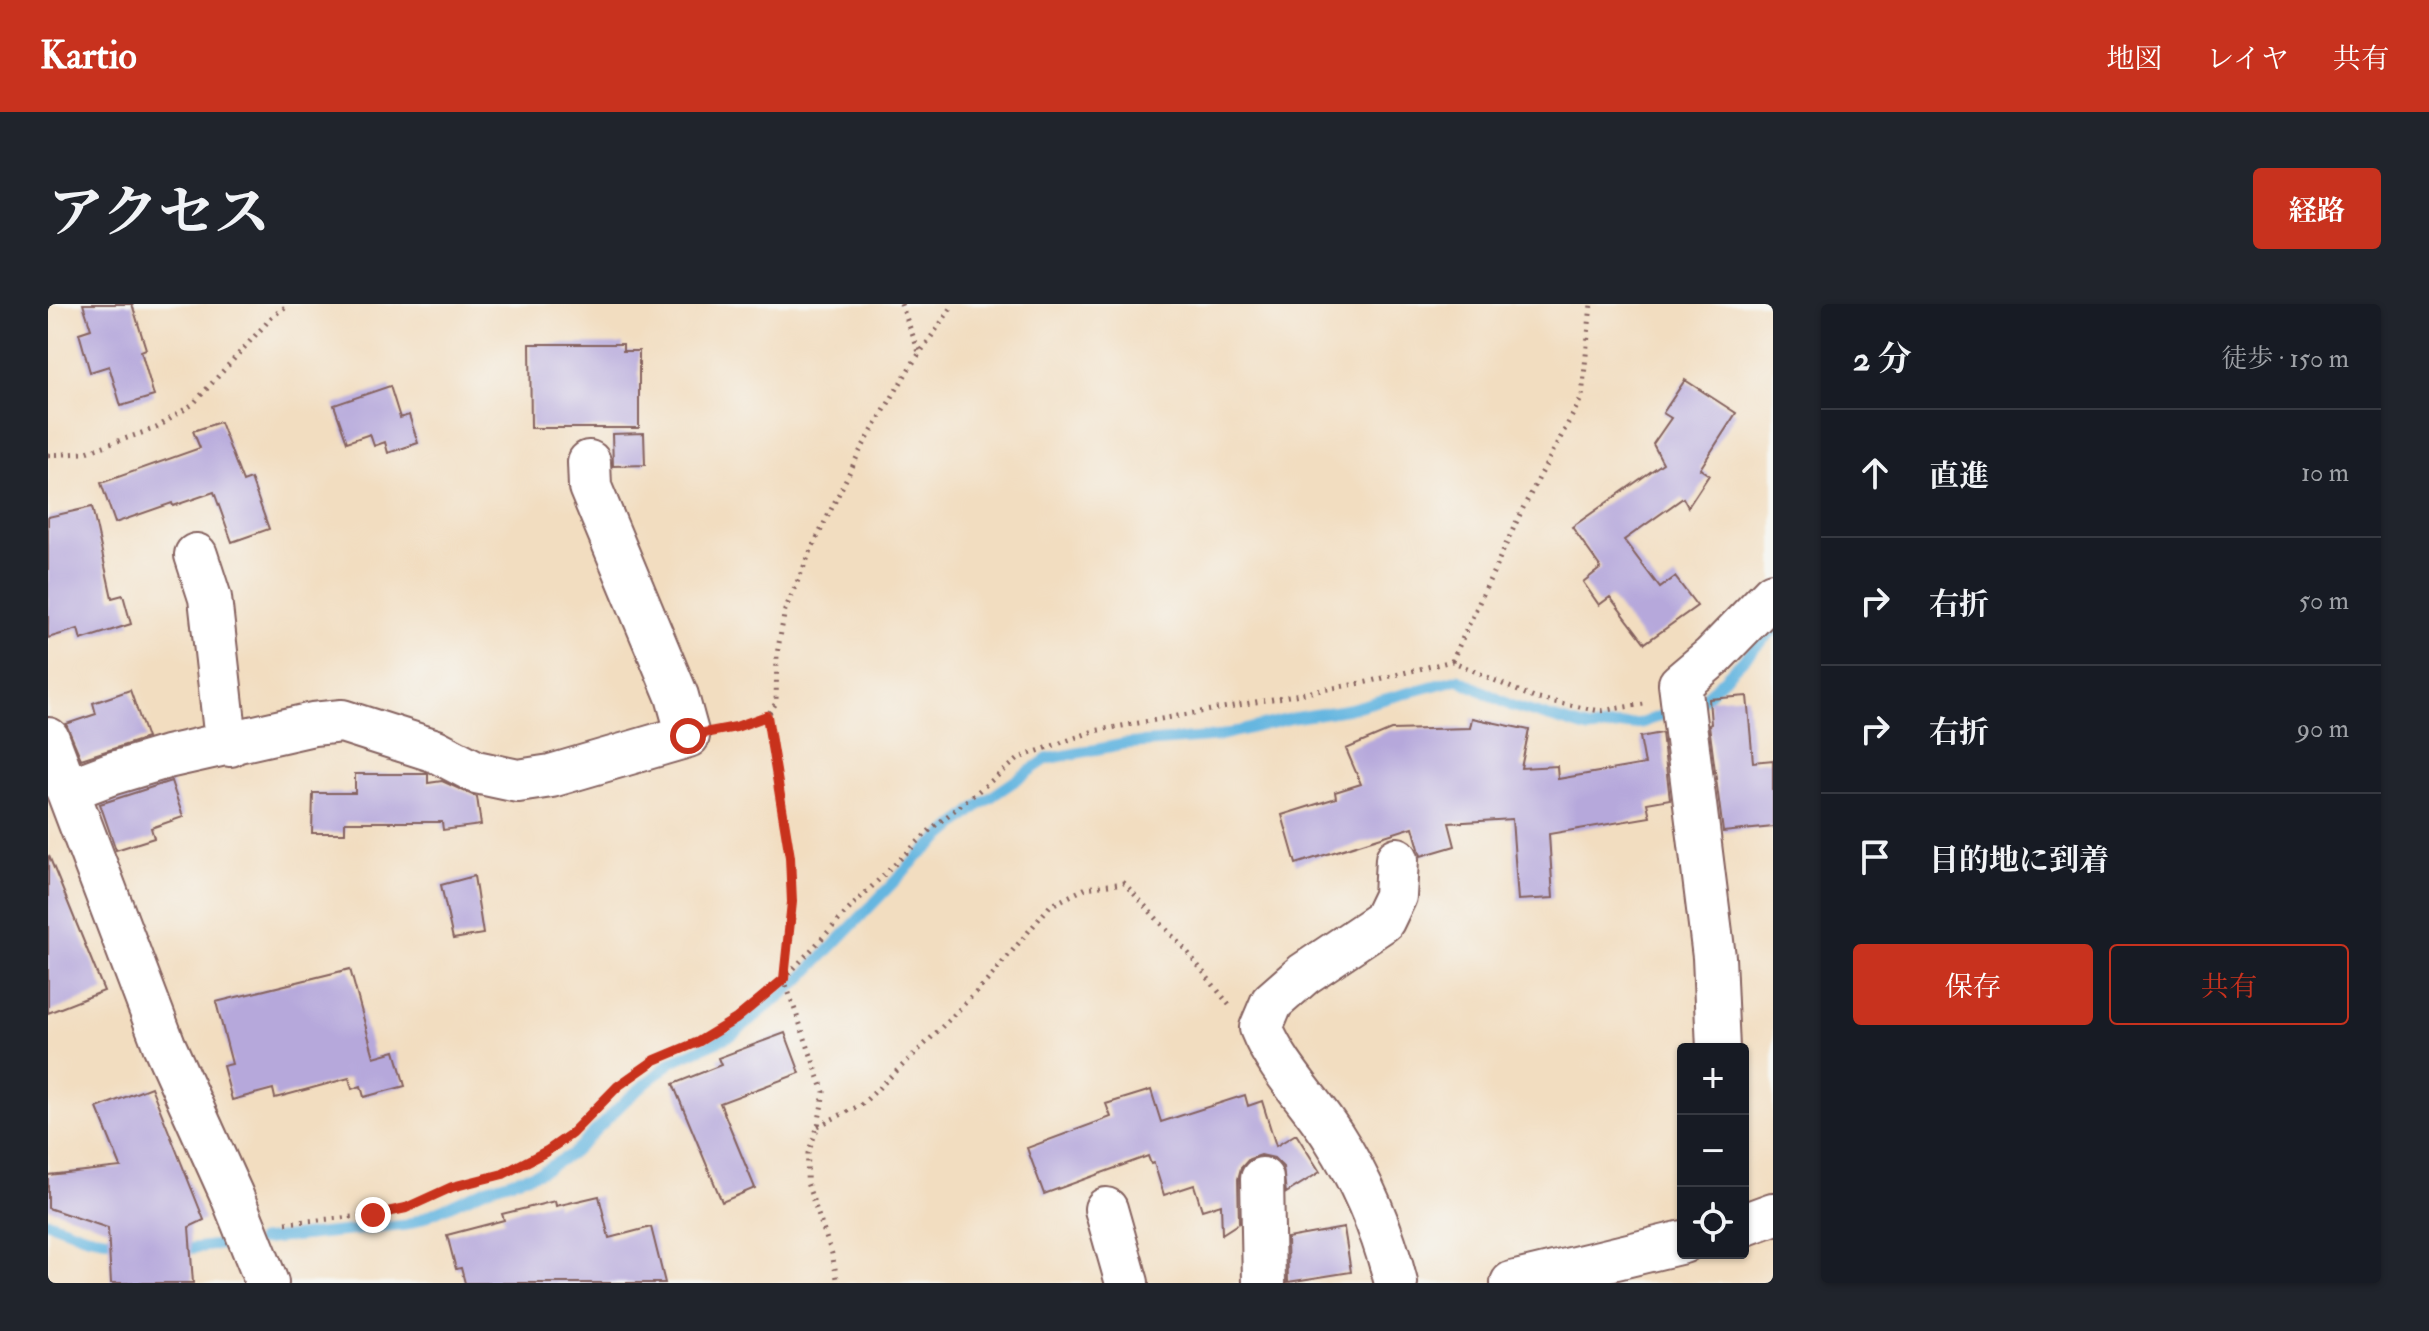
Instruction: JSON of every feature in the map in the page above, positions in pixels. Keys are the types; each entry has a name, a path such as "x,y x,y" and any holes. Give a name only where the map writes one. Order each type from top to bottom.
{"street":[{"path":"68,790 138,765 313,724 342,721 436,751 476,772 518,781 551,776 688,736 677,696 590,487 589,462"},
{"path":"196,555 210,598 224,723 230,745"},
{"path":"1718,1043 1714,957 1680,684 1712,657 1773,594"},
{"path":"48,739 164,1045 267,1283"},
{"path":"1396,1283 1387,1248 1360,1183 1333,1135 1269,1048 1261,1028 1272,1002 1304,974 1383,921 1395,896 1397,859"},
{"path":"1262,1179 1264,1283"},
{"path":"1106,1209 1127,1283"},
{"path":"1749,1223 1773,1214"},
{"path":"1512,1283 1677,1243"}],"path":[{"path":"48,455 84,453 156,428 193,404 261,327 289,304"},
{"path":"901,304 920,352"},
{"path":"688,736 736,727 767,716 776,703 777,654 785,610 812,548 860,451 920,352 954,304"},
{"path":"1452,661 1522,510 1582,397 1591,304"},
{"path":"245,1227 373,1215 406,1208 452,1187 503,1174 547,1151 571,1134 618,1086 655,1060 698,1042 736,1019 784,979 854,904 931,829 1021,757 1094,731 1367,682 1452,661 1534,698 1600,711 1645,704 1680,684"},
{"path":"767,716 790,857 792,902 784,979 824,1092 818,1126 808,1153 807,1183 832,1254 838,1283"},
{"path":"818,1126 861,1105 987,981 1050,906 1086,888 1124,883 1189,954 1230,1006 1261,1028"}],"building":[{"path":"83,304 132,304 146,349 141,351 154,396 121,406 109,366 90,372 79,333 91,329"},
{"path":"530,344 623,344 623,351 639,351 639,428 531,428"},
{"path":"1685,380 1736,413 1700,469 1709,475 1688,507 1683,498 1624,540 1660,588 1675,577 1697,606 1645,643 1610,597 1599,605 1583,582 1601,568 1572,527 1663,463 1653,444 1671,418 1663,413"},
{"path":"390,386 400,418 409,415 418,443 388,453 385,442 374,446 370,434 347,442 334,405"},
{"path":"220,422 243,482 251,479 269,529 232,542 214,492 115,523 101,483 200,448 193,431"},
{"path":"644,433 645,465 613,466 612,434"},
{"path":"92,507 112,598 123,595 131,624 81,640 78,629 48,638 48,517"},
{"path":"130,690 147,738 81,759 66,724 96,714 93,703"},
{"path":"1747,696 1753,762 1773,760 1773,827 1723,832 1709,725 1709,699"},
{"path":"1472,718 1529,730 1521,768 1557,766 1558,779 1645,764 1640,737 1662,733 1670,799 1647,803 1650,817 1549,834 1553,898 1518,900 1512,819 1449,823 1455,846 1421,856 1413,827 1296,864 1282,815 1336,798 1335,792 1361,784 1346,749 1391,730 1470,728"},
{"path":"355,774 428,774 428,783 442,781 477,797 481,825 443,830 442,822 345,822 345,833 312,833 313,793 355,793"},
{"path":"171,781 183,817 151,828 154,838 116,850 100,804"},
{"path":"48,857 104,991 48,1013"},
{"path":"474,876 483,934 453,939 441,885"},
{"path":"350,969 374,1057 395,1051 405,1086 364,1097 361,1086 352,1089 349,1078 275,1098 273,1089 232,1100 223,1066 232,1064 216,1002"},
{"path":"785,1033 800,1073 720,1103 755,1188 722,1202 673,1084 721,1065 718,1058"},
{"path":"151,1087 204,1220 189,1227 193,1283 111,1283 108,1228 48,1208 48,1175 121,1167 97,1108"},
{"path":"1151,1090 1161,1122 1245,1095 1248,1106 1262,1101 1276,1146 1296,1134 1320,1172 1286,1193 1283,1167 1274,1158 1261,1155 1249,1159 1241,1168 1238,1179 1239,1223 1222,1234 1221,1204 1202,1210 1194,1185 1164,1195 1154,1163 1151,1164 1148,1156 1044,1194 1027,1148 1111,1117 1106,1104"},
{"path":"599,1196 609,1238 651,1227 665,1283 465,1283 461,1268 456,1269 447,1235 504,1220 502,1214 555,1201 556,1206"},
{"path":"1344,1228 1351,1272 1288,1282 1287,1238"}],"waterway":[{"path":"1691,704 1702,700 1773,630"},
{"path":"260,1240 407,1225 488,1188 540,1172 573,1153 626,1100 673,1061 732,1035 798,982 918,857 978,806 1047,759 1124,744 1214,737 1293,718 1349,709 1458,679 1512,706 1589,729 1642,723 1675,710"},
{"path":"48,1222 86,1236 120,1242"},
{"path":"177,1250 243,1242"}],"route":[{"path":"373,1215 406,1208 452,1187 503,1174 547,1151 571,1134 618,1086 655,1060 698,1042 736,1019 784,979 792,902 790,857 767,716 736,727 688,736"}]}
